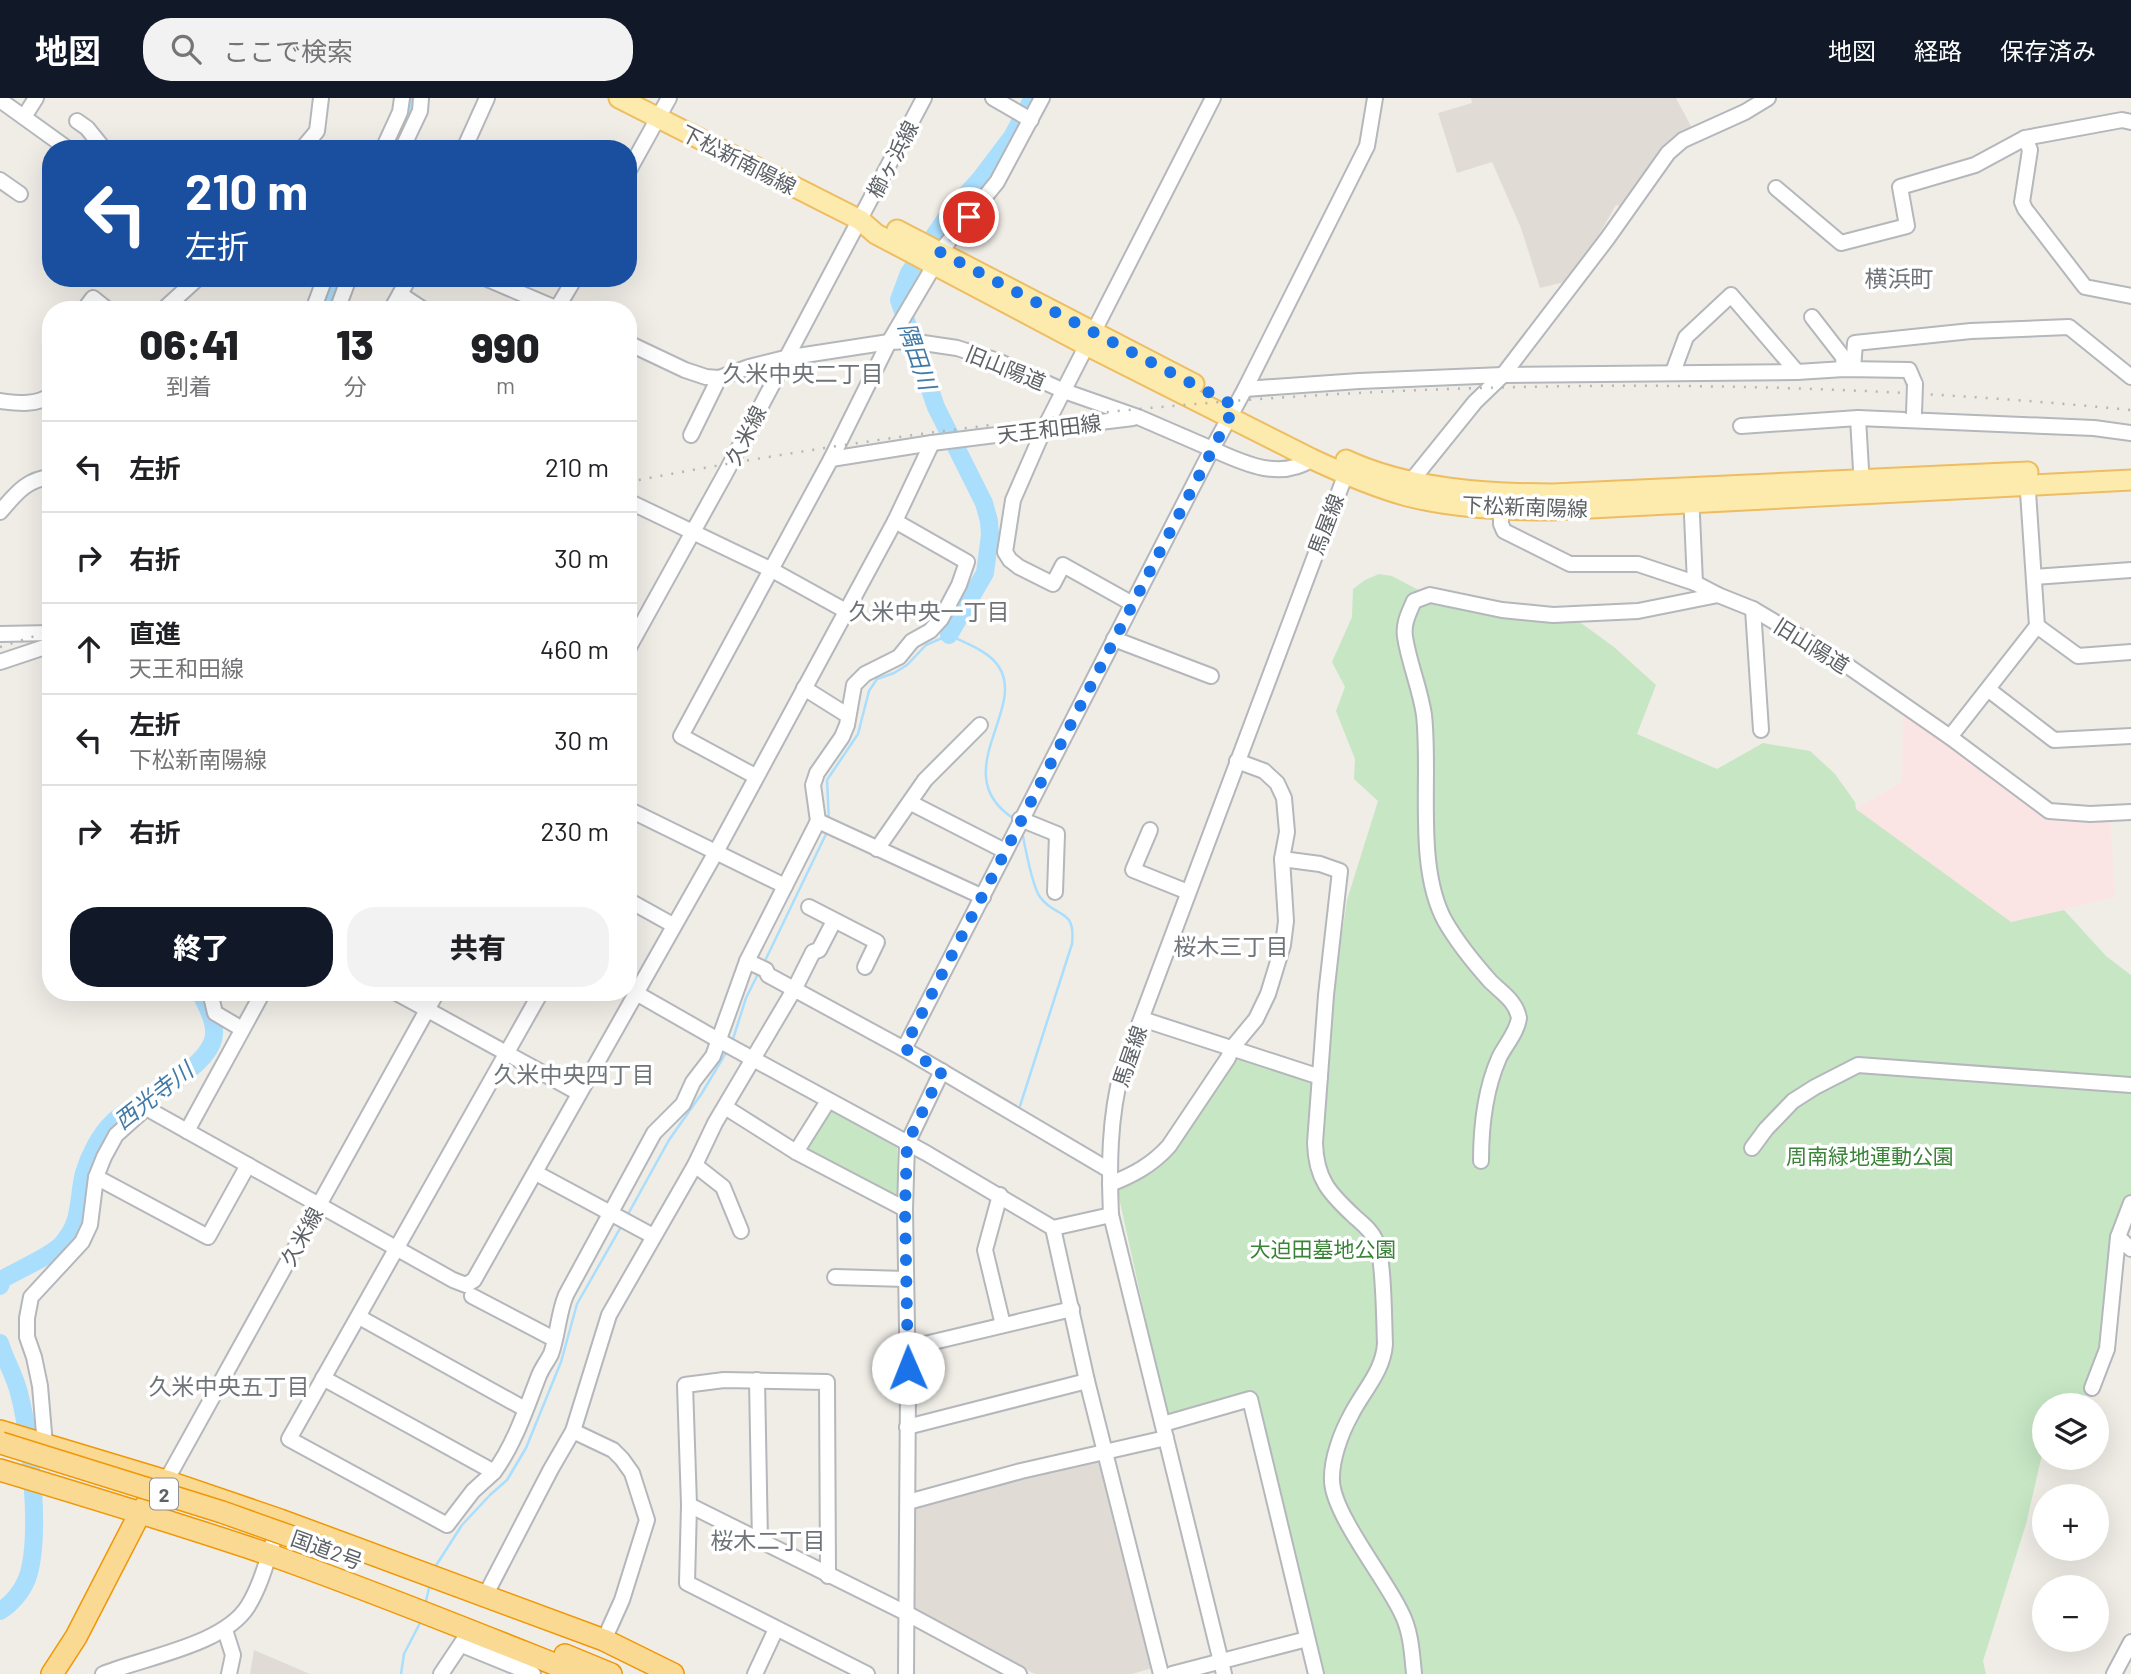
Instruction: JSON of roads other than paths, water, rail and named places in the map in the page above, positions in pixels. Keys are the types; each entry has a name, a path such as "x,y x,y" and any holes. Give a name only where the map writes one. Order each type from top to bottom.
{"highway":[{"name":"2","path":"4,1451 45,1445 166,1481 280,1520 427,1593 465,1638 579,1674"},
{"name":"2","path":"4,1451 50,1486 147,1514 268,1554 427,1593 485,1597 604,1640 673,1674"},
{"name":"国道2号","path":"4,1451 222,1512 324,1555 648,1674"},
{"path":"52,1674 166,1481"},
{"path":"65,1674 89,1637 147,1514"},
{"name":"国道2号","path":"427,1593 611,1674"}],"main road":[{"name":"下松新南陽線","path":"619,98 860,220 876,234 930,254 1090,338 1236,403 1347,468 1407,496 1501,502 1553,494 1691,495 2028,479 2131,480"},
{"name":"下松新南陽線","path":"1236,403 1312,458 1501,502"},
{"name":"下松新南陽線","path":"2028,479 2131,468"}],"street":[{"path":"24,117 36,98"},
{"path":"310,140 317,131 321,98"},
{"path":"387,140 400,112 402,98"},
{"path":"406,140 420,111 421,98"},
{"path":"468,140 487,98"},
{"path":"637,156 669,98"},
{"name":"櫛ヶ浜線","path":"860,220 924,98"},
{"path":"992,98 1031,120"},
{"path":"755,776 681,736 831,459 930,254 997,183 1042,98"},
{"path":"1131,603 1063,565 1053,584 1010,560 1005,552 1013,500 1044,429 1213,98"},
{"path":"904,1048 1367,146 1375,98"},
{"path":"1412,480 1475,402 1503,375 1607,239 1668,153 1683,140 1745,112 1768,98"},
{"path":"0,100 56,140"},
{"path":"1776,188 1840,243 1907,226 1900,187 1975,165 2025,138 2122,120 2131,122"},
{"path":"77,121 97,140"},
{"path":"2025,138 2030,150 2022,202 2025,209 2085,287 2131,296"},
{"path":"0,180 20,194"},
{"name":"久米線","path":"637,633 694,532 860,220"},
{"path":"173,301 188,287"},
{"path":"396,301 404,287"},
{"path":"506,287 539,301"},
{"path":"400,294 410,301"},
{"path":"1674,372 1686,337 1731,295 1797,372"},
{"path":"1812,317 1843,357 1848,369"},
{"path":"1848,369 1855,343 1971,331 2069,327 2131,377"},
{"name":"旧山陽道","path":"719,378 785,358 909,341 957,348 998,361 1064,391 1138,417"},
{"path":"637,346 685,370 719,378 691,435"},
{"path":"1236,403 1359,381 1503,375 1909,370 1915,384 1913,418"},
{"path":"0,401 25,404 42,400"},
{"path":"1138,417 1248,465 1270,469 1299,467 1312,458"},
{"name":"天王和田線","path":"831,459 932,443 1138,417"},
{"path":"1858,418 1862,487"},
{"path":"1741,426 1858,418 1913,418 2094,428 2131,433"},
{"path":"637,991 716,852 895,521 932,443"},
{"name":"馬屋線","path":"1223,1668 1111,1215 1110,1177 1115,1096 1188,892 1347,468"},
{"path":"0,512 21,487 42,478"},
{"path":"1950,737 2037,626 2028,479"},
{"path":"1691,495 1695,583"},
{"name":"旧山陽道","path":"1501,502 1501,524 1504,531 1570,564 1639,564 1695,583 1718,596 1753,608 1842,662 1950,737 2049,811 2090,814 2131,812"},
{"path":"637,505 772,570 846,611"},
{"path":"536,1001 289,1439 447,1525 473,1491 504,1459 538,1374 551,1354 559,1311 566,1295 654,1133 682,1104 693,1082 713,1056 747,961 818,821 813,785 817,773 842,737 847,725 854,685 865,674 899,657 912,641 930,631 941,619 959,585 967,562 895,521"},
{"path":"2034,577 2131,570"},
{"path":"1480,1161 1490,1082 1519,1018 1514,1004 1490,981 1462,945 1445,921 1436,901 1428,865 1428,775 1423,712 1405,636 1405,622 1414,601 1430,595 1502,610 1553,615 1637,611 1718,596"},
{"path":"1753,608 1761,730"},
{"path":"2037,626 2078,656 2131,652"},
{"path":"0,634 42,634"},
{"path":"1114,639 1211,676"},
{"path":"0,662 42,648"},
{"path":"804,688 847,715"},
{"path":"1989,690 2054,740 2131,736"},
{"path":"877,849 925,780 980,725"},
{"path":"747,961 904,1048 1110,1177 1136,1173 1160,1156 1228,1058 1232,1048 1256,1019 1268,994 1283,945 1286,921 1282,859 1287,832 1284,798 1277,783 1264,771 1237,761"},
{"path":"911,803 1005,851"},
{"path":"637,813 785,886"},
{"path":"1020,819 1057,834 1055,892"},
{"path":"818,821 983,897"},
{"path":"1150,830 1133,870 1188,892"},
{"path":"1282,859 1320,864 1340,871 1326,995 1315,1143 1318,1171 1333,1196 1377,1241 1385,1344 1378,1371 1345,1427 1334,1464 1332,1485 1339,1508 1405,1622 1414,1674"},
{"path":"637,905 673,925"},
{"path":"809,907 877,942 865,967"},
{"path":"485,1597 573,1431 609,1315 813,952 819,950 834,921"},
{"path":"637,994 1000,1195 1053,1228 1111,1215"},
{"path":"212,1001 215,1013 242,1029"},
{"path":"187,1130 258,1001"},
{"path":"412,1001 579,1093"},
{"name":"久米線","path":"166,1481 432,1001"},
{"path":"45,1445 40,1386 27,1337 31,1297 82,1241 90,1225 96,1177 116,1135 146,1108 396,1250 466,1285 474,1280 631,1001"},
{"path":"1142,1019 1320,1077"},
{"path":"1752,1148 1793,1101 1858,1065 2131,1085"},
{"path":"906,1674 907,1144 942,1071"},
{"path":"796,1152 828,1101"},
{"path":"725,1107 796,1152 905,1209"},
{"path":"695,1165 723,1187 741,1231"},
{"path":"96,1177 208,1237 248,1166"},
{"path":"536,1173 653,1236"},
{"path":"1000,1195 985,1250 1003,1325"},
{"path":"2092,1388 2107,1349 2118,1237 2131,1203"},
{"path":"1053,1228 1087,1381 1161,1674"},
{"path":"2118,1237 2131,1250"},
{"path":"835,1277 906,1279"},
{"path":"472,1296 554,1339"},
{"path":"908,1348 1072,1309"},
{"path":"359,1317 525,1409"},
{"path":"323,1378 494,1472"},
{"path":"828,1576 827,1382 724,1380 685,1385 689,1505 687,1583 867,1674"},
{"path":"757,1380 760,1542"},
{"path":"907,1427 1087,1381"},
{"path":"908,1502 1021,1471 1106,1452 1250,1399 1316,1674"},
{"path":"573,1431 613,1450 622,1459 632,1473 647,1520 622,1600 604,1640"},
{"path":"689,1505 906,1613 1003,1671 1019,1674"},
{"path":"103,1674 204,1640 240,1619 250,1604 280,1520"},
{"path":"755,1674 776,1629"},
{"path":"225,1630 233,1655 229,1674"},
{"path":"441,1674 465,1638 533,1674"},
{"path":"1172,1674 1223,1668 1307,1640"},
{"path":"2114,1674 2131,1642"}],"waterway":[{"name":"西光寺川","path":"396,140 409,115 409,98"},
{"name":"隅田川","path":"949,635 985,573 989,521 984,503 936,407 899,300 909,273 951,211 981,178 1012,137 1033,98"},
{"name":"西光寺川","path":"332,301 336,287"},
{"path":"829,822 827,780 858,734 869,691 877,679 894,673 907,665 926,645 949,635 983,652 999,667 1005,684 1003,703 986,764 987,784 996,803 1016,820"},
{"path":"1020,1106 1072,944 1071,924 1068,919 1046,904 1037,892 1022,831"},
{"path":"763,965 827,832"},
{"path":"732,1042 746,998 758,974"},
{"name":"西光寺川","path":"0,1286 3,1279 48,1255 67,1238 76,1220 86,1166 108,1127 124,1113 181,1076 205,1055 212,1043 214,1030 204,1001"},
{"path":"627,1216 669,1140 727,1051"},
{"path":"435,1567 462,1525 507,1480 526,1448 561,1362 577,1304 622,1225"},
{"name":"西光寺川","path":"0,1343 23,1411 34,1513 34,1539 27,1579 16,1597 0,1611"},
{"path":"425,1605 430,1584"},
{"path":"401,1674 404,1654 421,1621"}],"railway":[{"path":"637,480 814,450 1001,424 1189,405 1377,392 1565,386 1754,387 1943,395 2131,410"},
{"path":"0,647 42,634"}],"district":[{"name":"横浜町","path":"1899,278"},
{"name":"久米中央二丁目","path":"803,373"},
{"name":"久米中央一丁目","path":"929,611"},
{"name":"桜木三丁目","path":"1231,946"},
{"name":"久米中央四丁目","path":"574,1074"},
{"name":"久米中央五丁目","path":"229,1386"},
{"name":"桜木二丁目","path":"768,1540"}],"park label":[{"name":"周南緑地運動公園","path":"1870,1155"},
{"name":"大迫田墓地公園","path":"1323,1248"}]}
